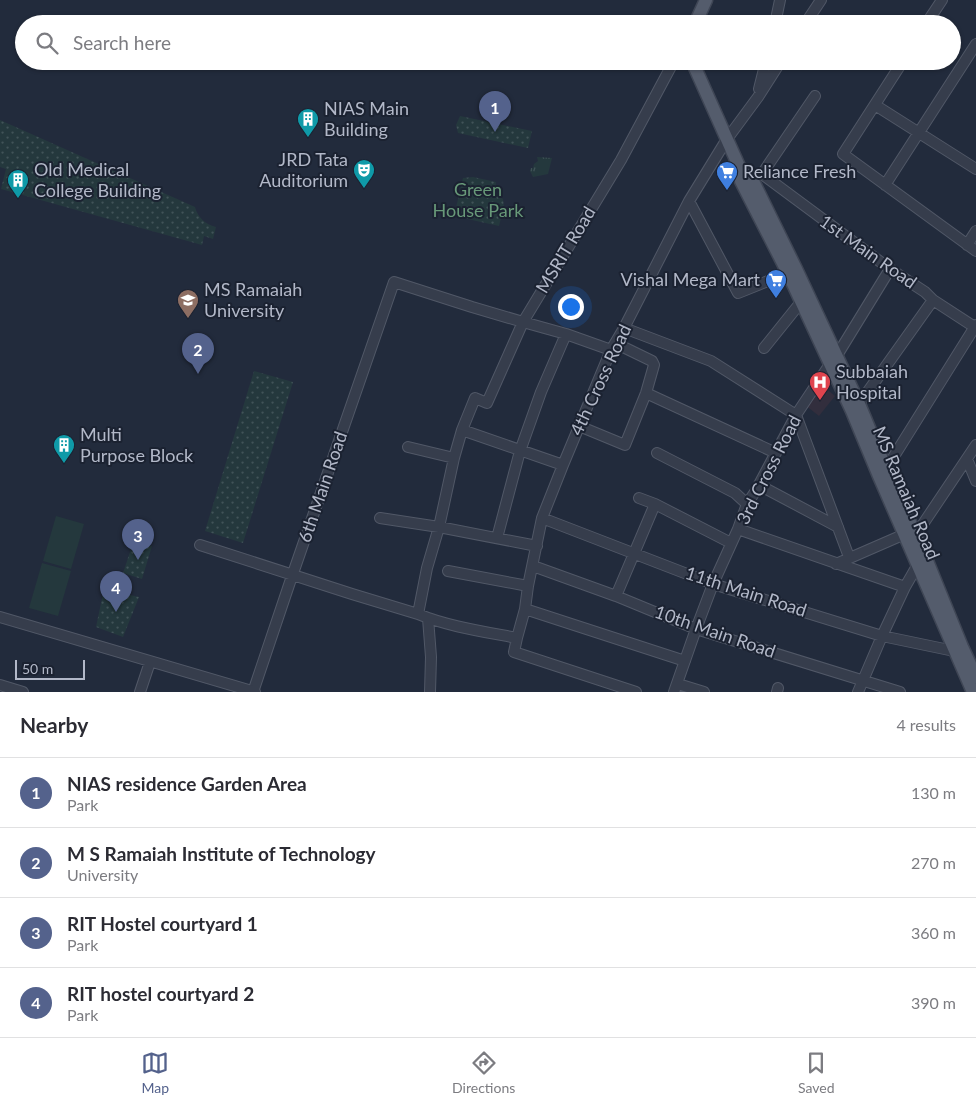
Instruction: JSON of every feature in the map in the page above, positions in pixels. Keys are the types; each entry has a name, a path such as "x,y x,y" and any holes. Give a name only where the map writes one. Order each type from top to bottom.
{"main road":[{"path":"699,15 706,0"},
{"name":"MS Ramaiah Road","path":"696,70 742,173 741,181 801,302 859,404 886,469 909,533 917,566 973,692"},
{"name":"MS Ramaiah Road","path":"742,173 751,177 800,278 879,476 909,533 976,677"}],"street":[{"path":"777,15 780,0"},
{"path":"811,15 821,0"},
{"path":"932,15 942,0"},
{"path":"961,67 976,44"},
{"name":"MSRIT Road","path":"462,430 475,398 487,403 523,322 621,160 669,70"},
{"path":"758,97 764,70"},
{"name":"4th Cross Road","path":"517,638 525,609 542,518 562,465 613,347 689,201 727,139 775,70"},
{"path":"897,70 843,154 972,248 976,231"},
{"path":"885,185 959,70"},
{"path":"742,173 762,174 816,96"},
{"path":"875,105 976,169"},
{"name":"1st Main Road","path":"762,174 890,269 925,292 933,300 975,327"},
{"path":"689,201 738,293 788,273"},
{"name":"3rd Cross Road","path":"676,688 713,584 747,504 796,415 833,361 890,269"},
{"name":"6th Main Road","path":"254,692 292,575 394,282 523,322"},
{"path":"859,404 933,300"},
{"path":"764,348 801,302"},
{"path":"523,322 613,347 652,361 654,365 646,393 625,445 579,426"},
{"path":"886,469 975,327"},
{"path":"624,328 711,361 796,415 849,557"},
{"path":"497,538 520,451 544,385 566,334"},
{"path":"646,393 776,453"},
{"path":"430,692 431,657 423,616 428,568 462,430 562,465"},
{"path":"836,564 921,527 976,445"},
{"path":"408,448 454,458"},
{"path":"656,453 734,493 747,504"},
{"path":"967,459 976,481"},
{"path":"759,485 838,527"},
{"path":"639,498 655,504 731,543"},
{"path":"616,596 655,504"},
{"path":"380,518 439,526 537,546"},
{"name":"11th Main Road","path":"542,518 713,584 882,636 954,651"},
{"path":"738,529 905,587"},
{"path":"200,545 423,616 517,638 514,652 636,692"},
{"name":"10th Main Road","path":"533,566 616,596 696,629 900,692"},
{"path":"858,692 882,636 917,566"},
{"path":"448,571 528,586"},
{"path":"525,609 685,662"},
{"path":"0,618 254,692"},
{"path":"140,692 150,662"},
{"path":"0,685 23,692"},
{"path":"676,688 704,692"}],"shaded area":[{"name":"Subbaiah Hospital","path":"822,385 835,396 819,416 805,405"}],"green space":[{"path":"460,116 532,131 528,148 458,133 456,125"},
{"path":"0,120 195,207 202,220 216,227 213,239 204,236 202,245 1,189 6,169 0,167"},
{"path":"537,157 552,158 548,174 533,177 530,171 538,161"},
{"name":"Green House Park","path":"473,177 496,182 496,192 503,199 504,206 499,226 454,216 463,178"},
{"path":"254,371 293,382 243,543 205,531"},
{"path":"56,516 84,524 71,569 43,561"},
{"path":"133,543 152,546 142,579 123,573"},
{"path":"42,563 71,571 58,616 29,608"},
{"path":"104,589 139,597 123,637 96,627"}],"place":[{"name":"NIAS residence Garden Area","path":"495,132"},
{"name":"NIAS Main Building","path":"308,138"},
{"name":"JRD Tata Auditorium","path":"364,189"},
{"name":"Reliance Fresh","path":"727,191"},
{"name":"Old Medical College Building","path":"18,199"},
{"name":"Vishal Mega Mart","path":"776,299"},
{"name":"MS Ramaiah University","path":"188,319"},
{"name":"M S Ramaiah Institute of Technology","path":"198,374"},
{"name":"Subbaiah Hospital","path":"820,401"},
{"name":"Multi Purpose Block","path":"64,464"},
{"name":"RIT Hostel courtyard 1","path":"138,560"},
{"name":"RIT hostel courtyard 2","path":"116,612"}]}
